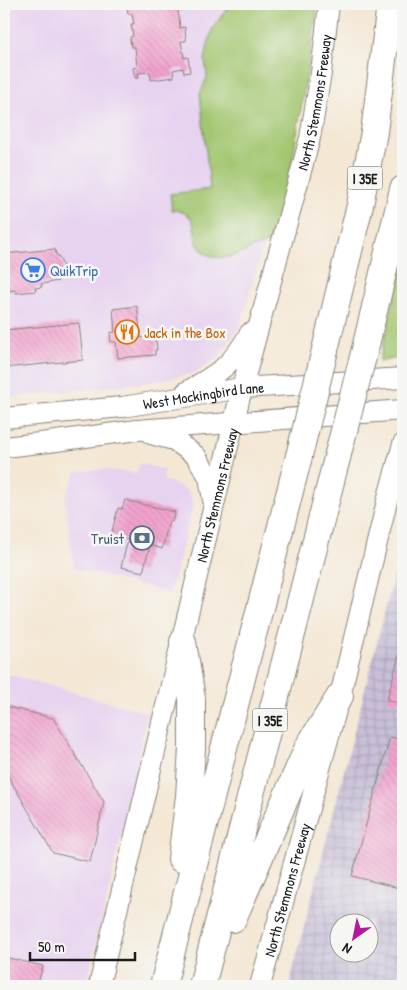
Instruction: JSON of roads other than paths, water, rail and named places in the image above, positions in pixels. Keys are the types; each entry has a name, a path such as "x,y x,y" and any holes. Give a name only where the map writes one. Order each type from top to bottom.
{"highway":[{"name":"I 35E","path":"165,977 346,269 365,178 384,57 390,4"},
{"name":"I 35E","path":"203,986 365,349 403,189"},
{"path":"165,977 189,796 192,748 192,699 183,642"},
{"path":"203,986 308,747 340,696"}],"main road":[{"name":"North Stemmons Freeway","path":"100,986 242,388 310,138 321,73 329,4"},
{"path":"177,398 214,376 236,356 250,335 267,298"},
{"name":"West Mockingbird Lane","path":"4,418 122,407 242,388 403,378"},
{"name":"West Mockingbird Lane","path":"4,446 137,430 403,410"},
{"path":"46,413 49,442"},
{"path":"137,430 174,440 196,456 209,477 214,508"},
{"name":"North Stemmons Freeway","path":"260,986 340,696 388,497 403,444"},
{"path":"388,497 403,470"}],"place":[{"name":"QuikTrip","path":"33,270"},
{"name":"Jack in the Box","path":"127,332"},
{"name":"Truist","path":"142,538"}]}
